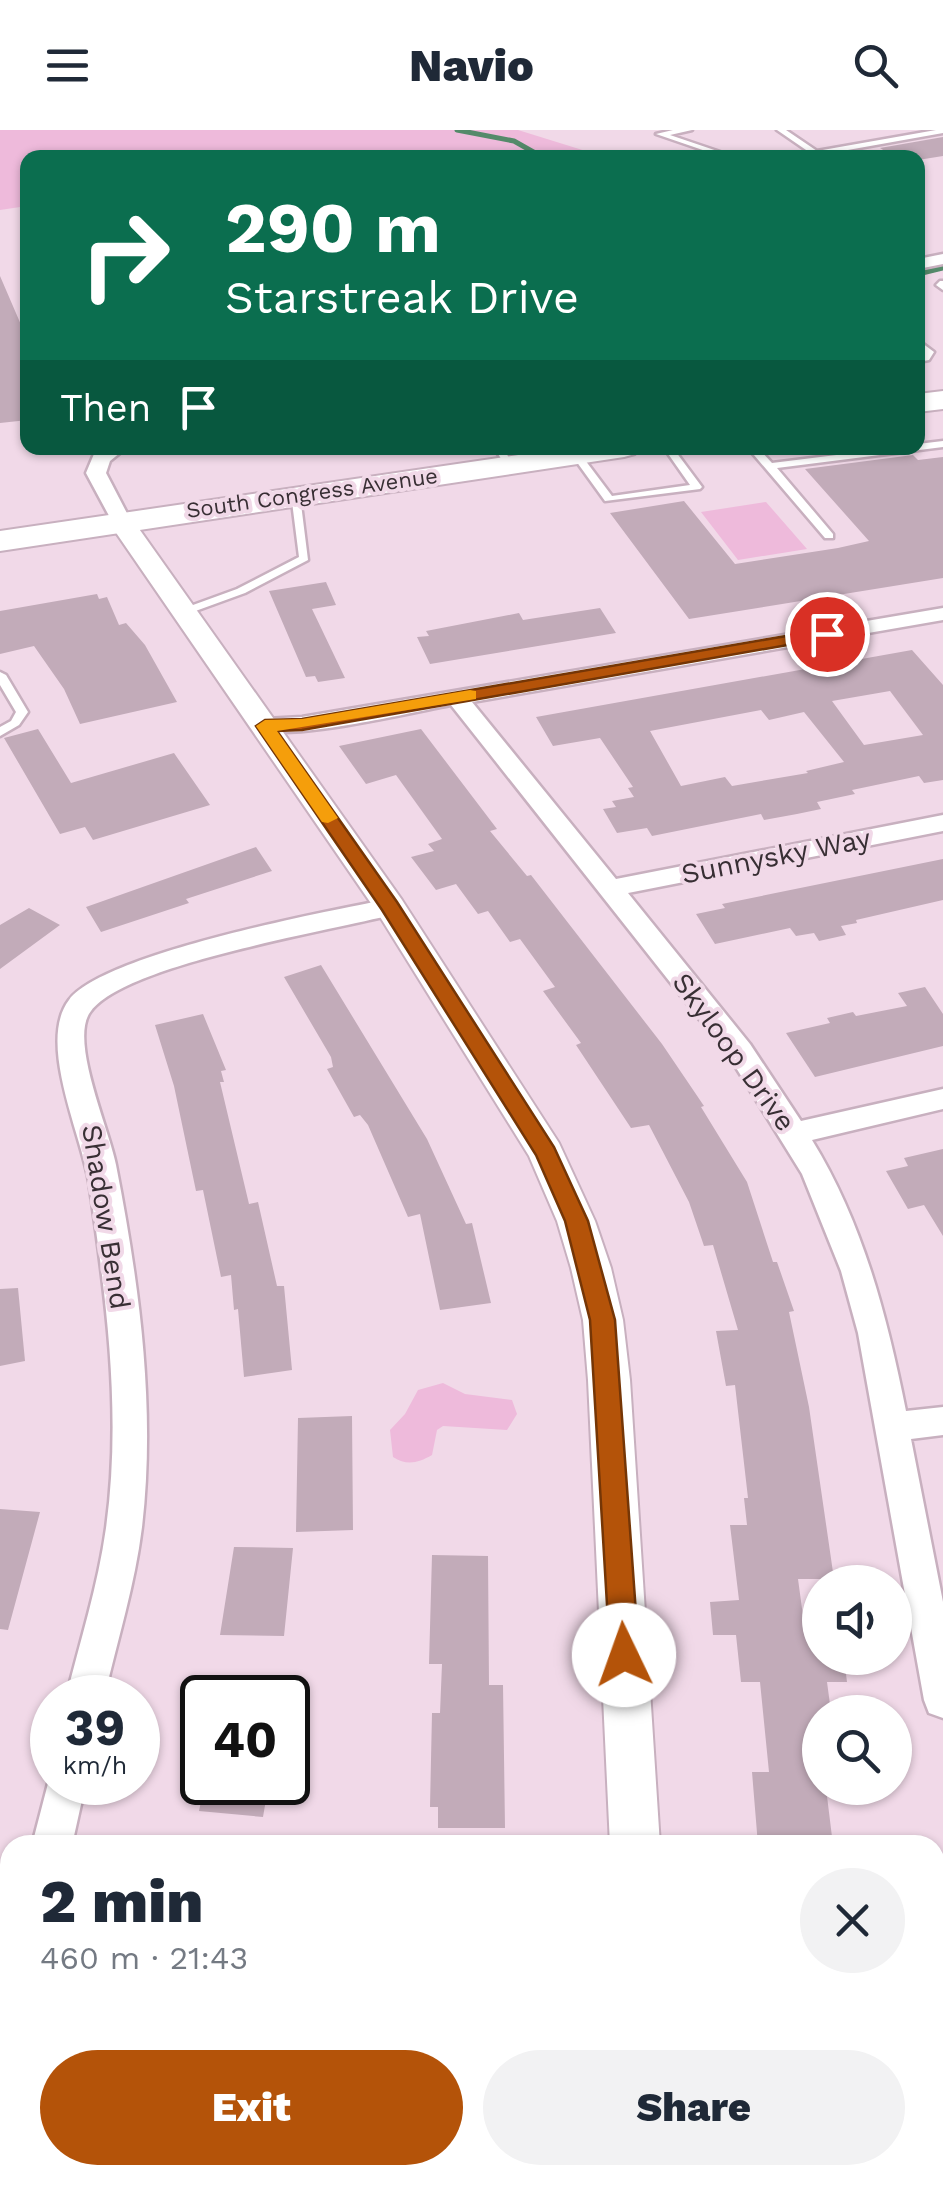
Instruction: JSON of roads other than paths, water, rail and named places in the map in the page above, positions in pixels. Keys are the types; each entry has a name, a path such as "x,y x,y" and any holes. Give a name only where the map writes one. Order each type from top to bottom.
{"main road":[{"name":"South Congress Avenue","path":"0,541 295,496 503,456 540,455"}],"street":[{"path":"106,455 96,473 122,521 390,907 552,1162 591,1268 603,1320 634,1835"},
{"path":"265,726 302,724 943,614"},
{"name":"Skyloop Drive","path":"456,698 740,1051 794,1133 839,1220 857,1271 892,1427 943,1700"},
{"name":"Sunnysky Way","path":"608,889 943,823"},
{"name":"Shadow Bend","path":"90,1675 124,1530 130,1414 127,1358 100,1159 70,1054 71,1019 82,1002 118,979 278,931 390,907"},
{"path":"794,1133 943,1099"},
{"path":"892,1427 943,1421"},
{"path":"54,1835 61,1805"}],"lane":[{"path":"688,130 660,134 711,150"},
{"path":"781,130 811,150"},
{"path":"832,150 942,131"},
{"path":"577,455 609,498 696,487 673,455"},
{"path":"760,455 829,536"},
{"path":"770,466 856,455"},
{"path":"186,611 241,591 304,558 295,496"},
{"path":"0,676 22,712 16,723 0,732"}],"waterway":[{"path":"457,130 514,141 530,150"},
{"path":"925,272 943,268"}]}
